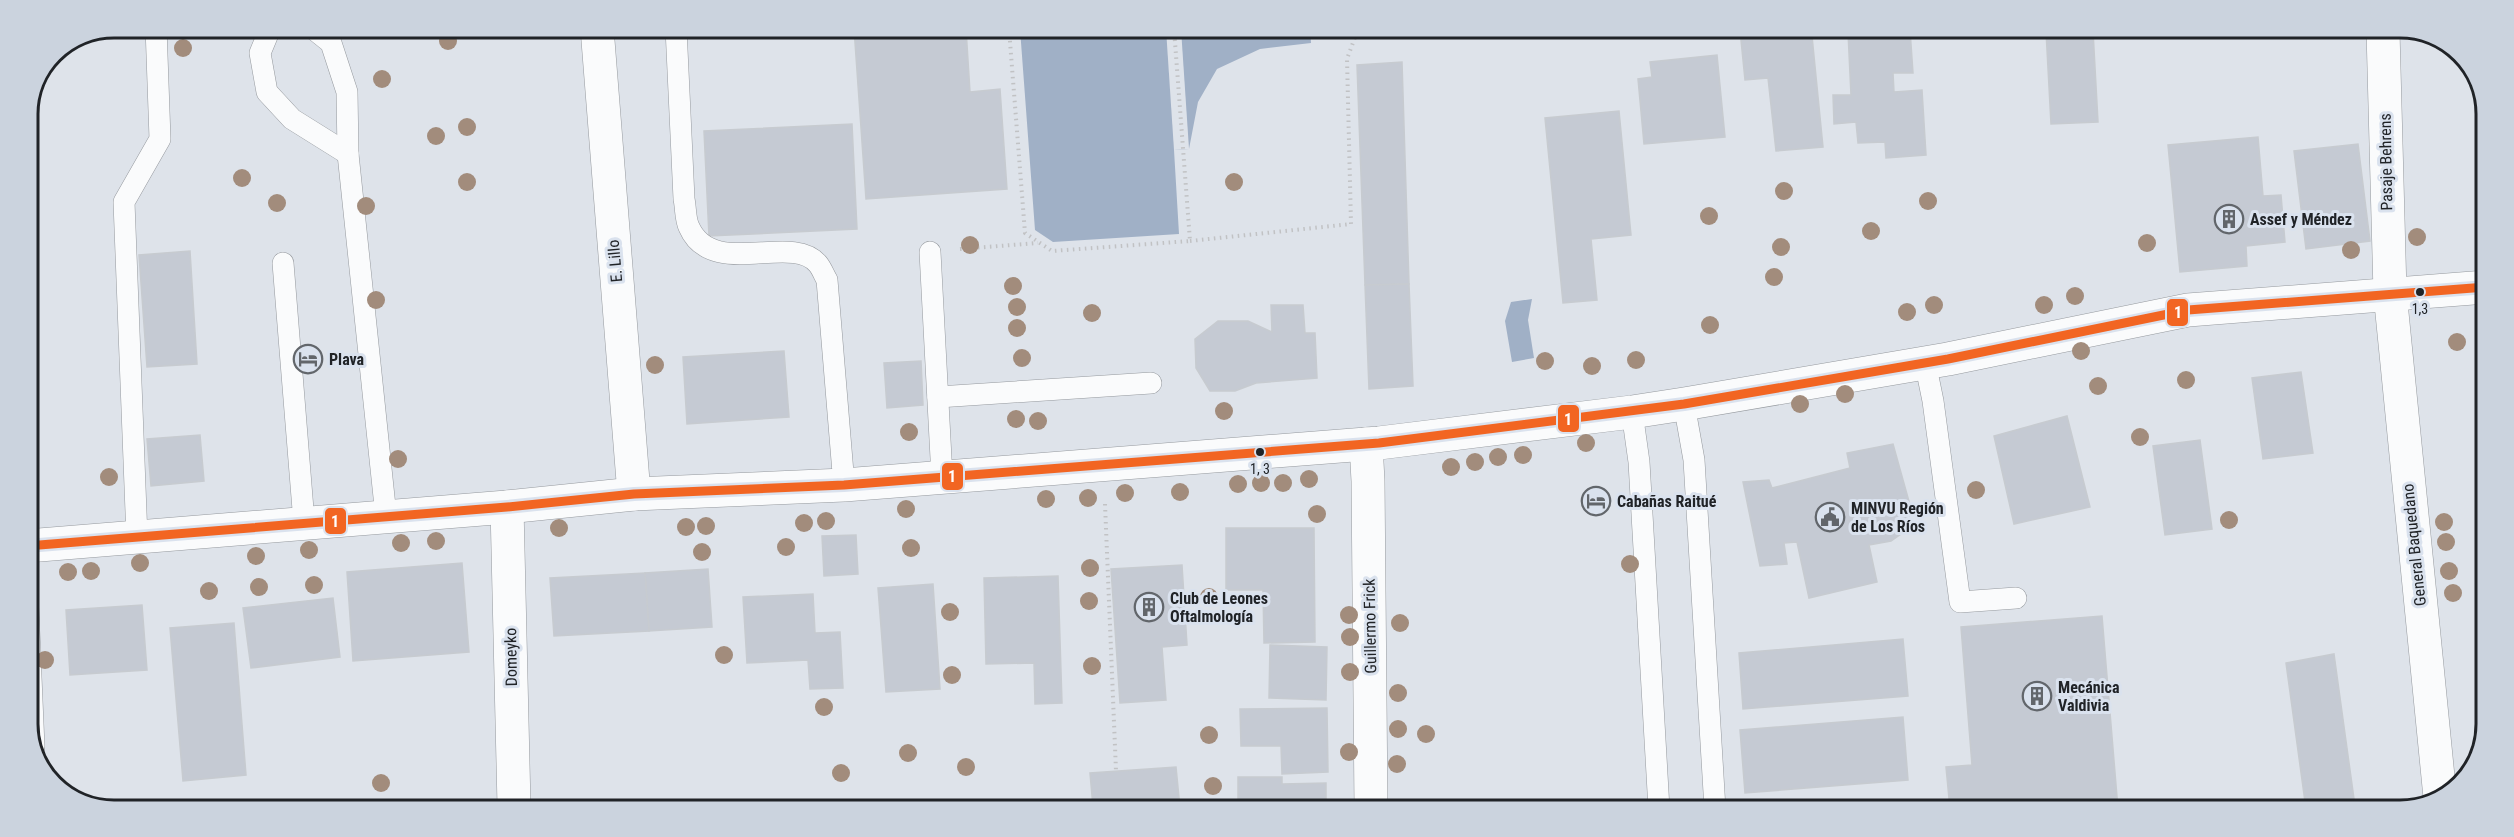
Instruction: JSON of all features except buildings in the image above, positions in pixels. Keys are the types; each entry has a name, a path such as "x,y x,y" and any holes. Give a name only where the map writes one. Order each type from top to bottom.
{"main road":[{"name":"E. Lillo","path":"598,38 634,494"},
{"name":"Pasaje Behrens","path":"2383,38 2390,293"},
{"path":"38,545 507,507 634,494 844,485 1366,444 1684,404 1925,362 2188,310 2476,288"},
{"name":"General Baquedano","path":"2390,293 2439,789"},
{"name":"Guillermo Frick","path":"1366,444 1371,800"},
{"name":"Domeyko","path":"507,507 514,800"}],"lane":[{"path":"137,538 124,202 160,139 156,38"},
{"path":"266,38 260,53 267,92 292,119 348,154"},
{"path":"326,38 331,42 340,64 347,92 348,154 386,516"},
{"path":"676,38 684,200 689,227 701,243 719,253 801,254 818,263 827,280 844,485"},
{"path":"930,252 942,477"},
{"path":"283,263 304,522"},
{"path":"1925,362 1933,401 1960,602 2016,598"},
{"path":"938,397 1151,383"},
{"path":"1684,404 1694,460 1714,800"},
{"path":"1632,412 1639,462 1659,800"}],"path":[{"path":"1010,38 1025,233 1052,251 1190,241 1351,224 1347,59 1355,38"},
{"path":"1175,38 1190,241"},
{"path":"930,252 1038,243"},
{"path":"1105,504 1116,771"}],"water":[{"path":"1021,38 1311,38 1311,43 1260,49 1217,69 1198,102 1189,149 1174,150 1179,234 1053,242 1035,230"},
{"path":"1532,299 1528,320 1534,358 1512,362 1505,321 1511,302"}],"pier":[{"path":"1167,38 1182,38 1189,149 1174,150"}],"transit line":[{"name":"1","path":"38,545 507,507 634,494 844,485 1379,443 1684,404 1948,359 2188,310 2476,288"}],"place":[{"name":"Assef y Méndez","path":"2229,219"},
{"name":"1,3","path":"2420,292"},
{"name":"Plava","path":"308,359"},
{"name":"1, 3","path":"1260,452"},
{"name":"Cabañas Raitué","path":"1596,501"},
{"name":"MINVU Región de Los Ríos","path":"1830,517"},
{"name":"Club de Leones Oftalmología","path":"1149,607"},
{"name":"Mecánica Valdivia","path":"2037,696"}]}
